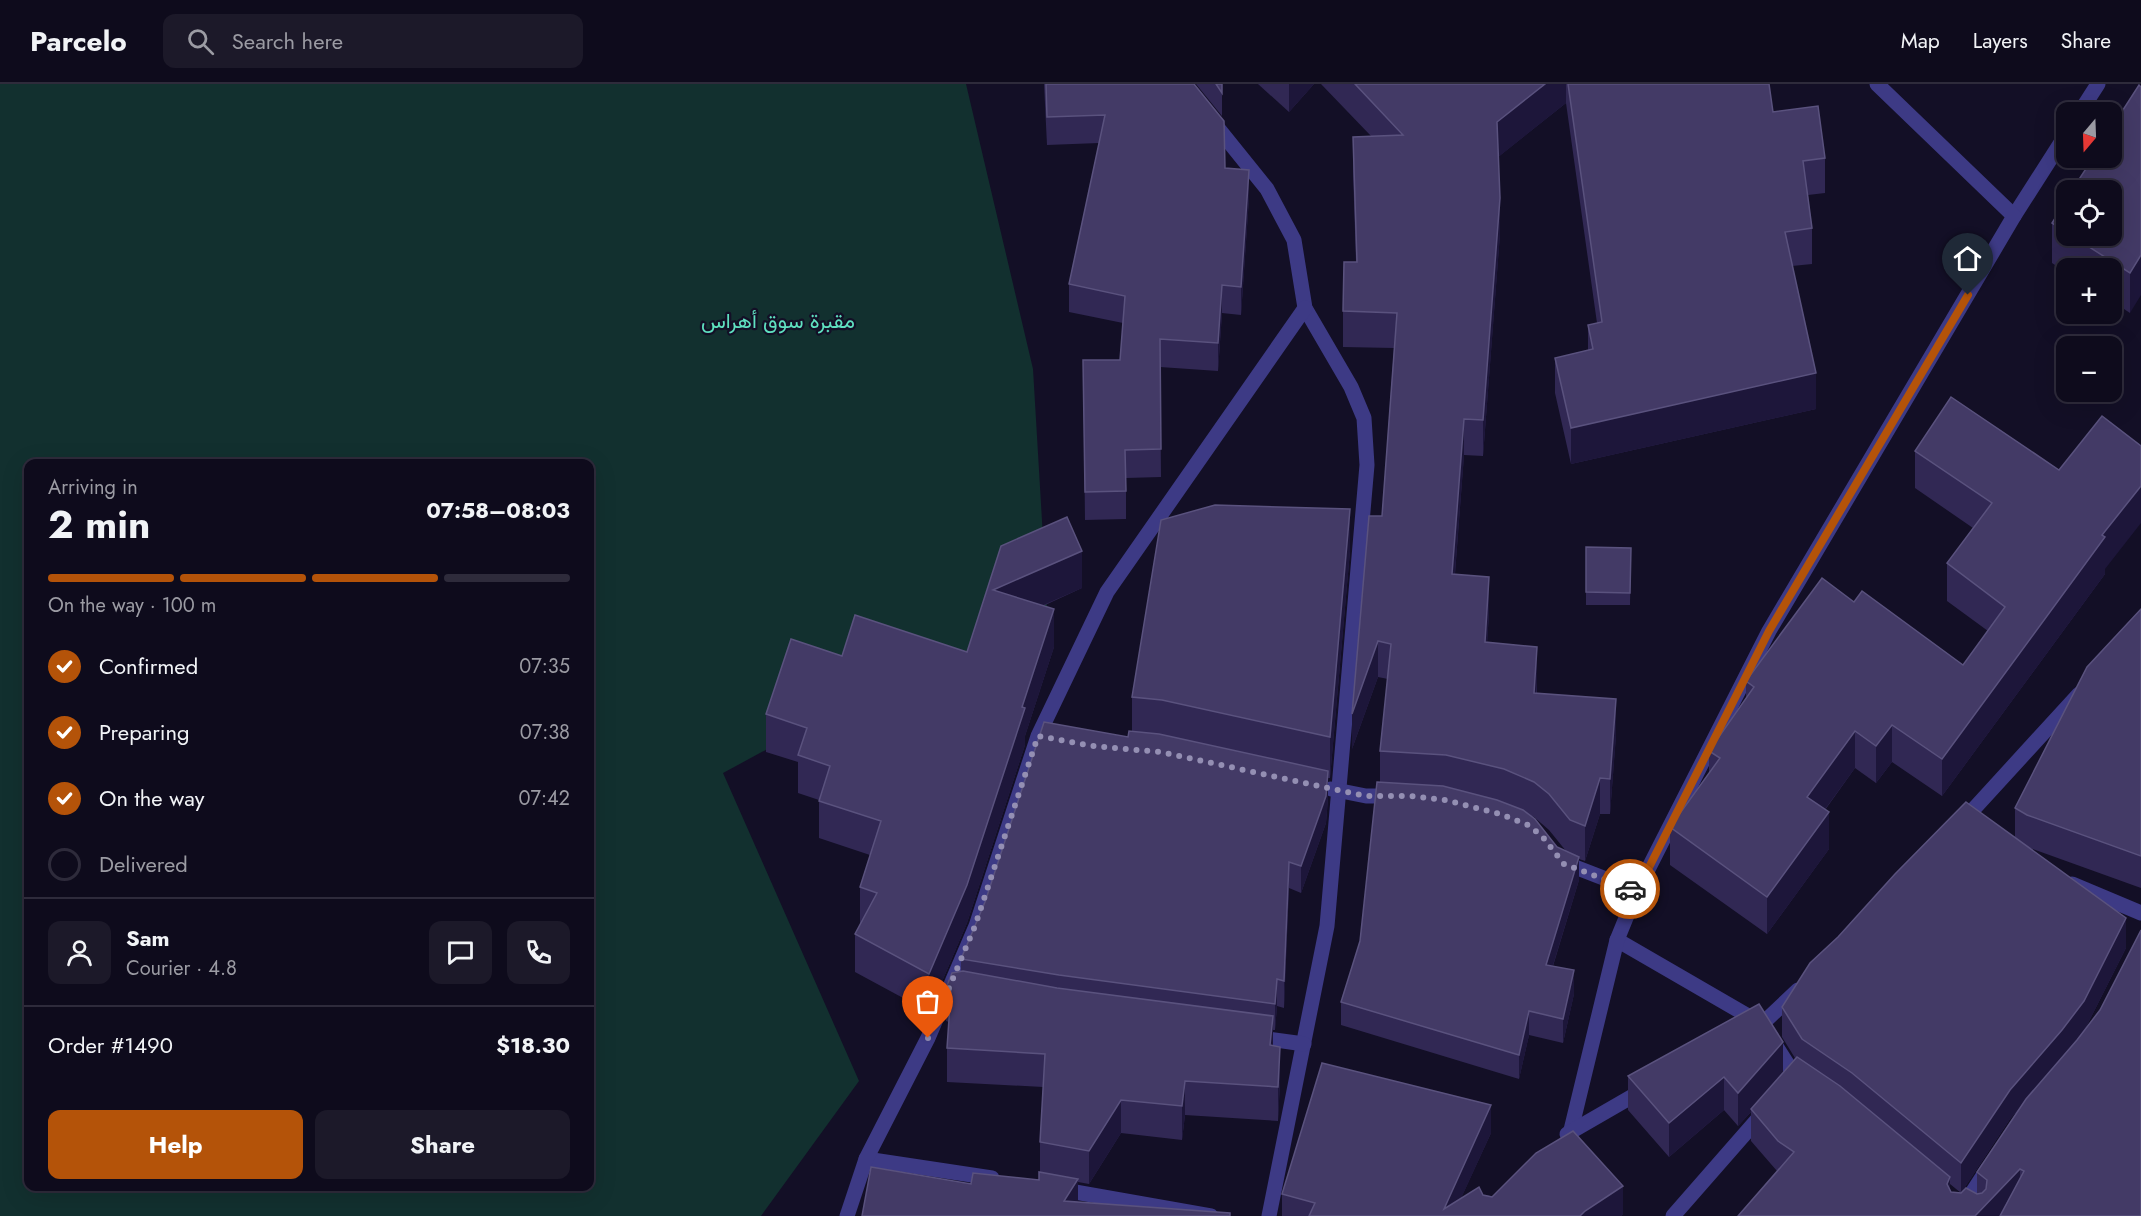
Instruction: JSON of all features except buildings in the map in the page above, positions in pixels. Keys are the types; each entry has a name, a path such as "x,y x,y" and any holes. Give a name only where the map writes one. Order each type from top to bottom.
{"street":[{"path":"1877,84 2014,216"},
{"path":"2086,102 2098,84"},
{"path":"1205,111 1267,189 1294,240 1305,308 1351,387 1364,418 1366,465 1327,926 1269,1216"},
{"path":"1571,1130 1617,940 1637,891 1769,631 2014,216 2056,150"},
{"path":"847,1216 866,1158 928,1038 975,926 1038,736 1107,592 1305,308"},
{"path":"1950,834 1971,822 2085,687"},
{"path":"1038,736 1057,739"},
{"path":"1317,786 1366,796 1411,796"},
{"path":"1555,853 1564,864 1637,891"},
{"path":"2055,878 2141,913"},
{"path":"1617,940 1762,1024 1792,1080 1812,1088"},
{"path":"1742,1035 1762,1024 1805,984"},
{"path":"946,997 963,995"},
{"path":"1234,1034 1304,1044"},
{"path":"1555,1147 1571,1130 1661,1080"},
{"path":"1673,1216 1773,1102"},
{"path":"1960,1211 1999,1153"},
{"path":"866,1158 1008,1181"},
{"path":"1043,1186 1211,1216"},
{"path":"1947,1195 1960,1211 1978,1216"}],"green space":[{"name":"مقبرة سوق أهراس","path":"0,84 966,84 1033,369 1048,622 886,685 723,773 859,1081 761,1216 0,1216"}],"way so far":[{"path":"928,1038 975,926 1038,736 1093,746 1160,752 1366,796 1411,796 1445,800 1500,814 1528,825 1542,836 1564,864 1630,889"}],"route":[{"path":"1630,889 1637,891 1769,631 1968,295"}]}
